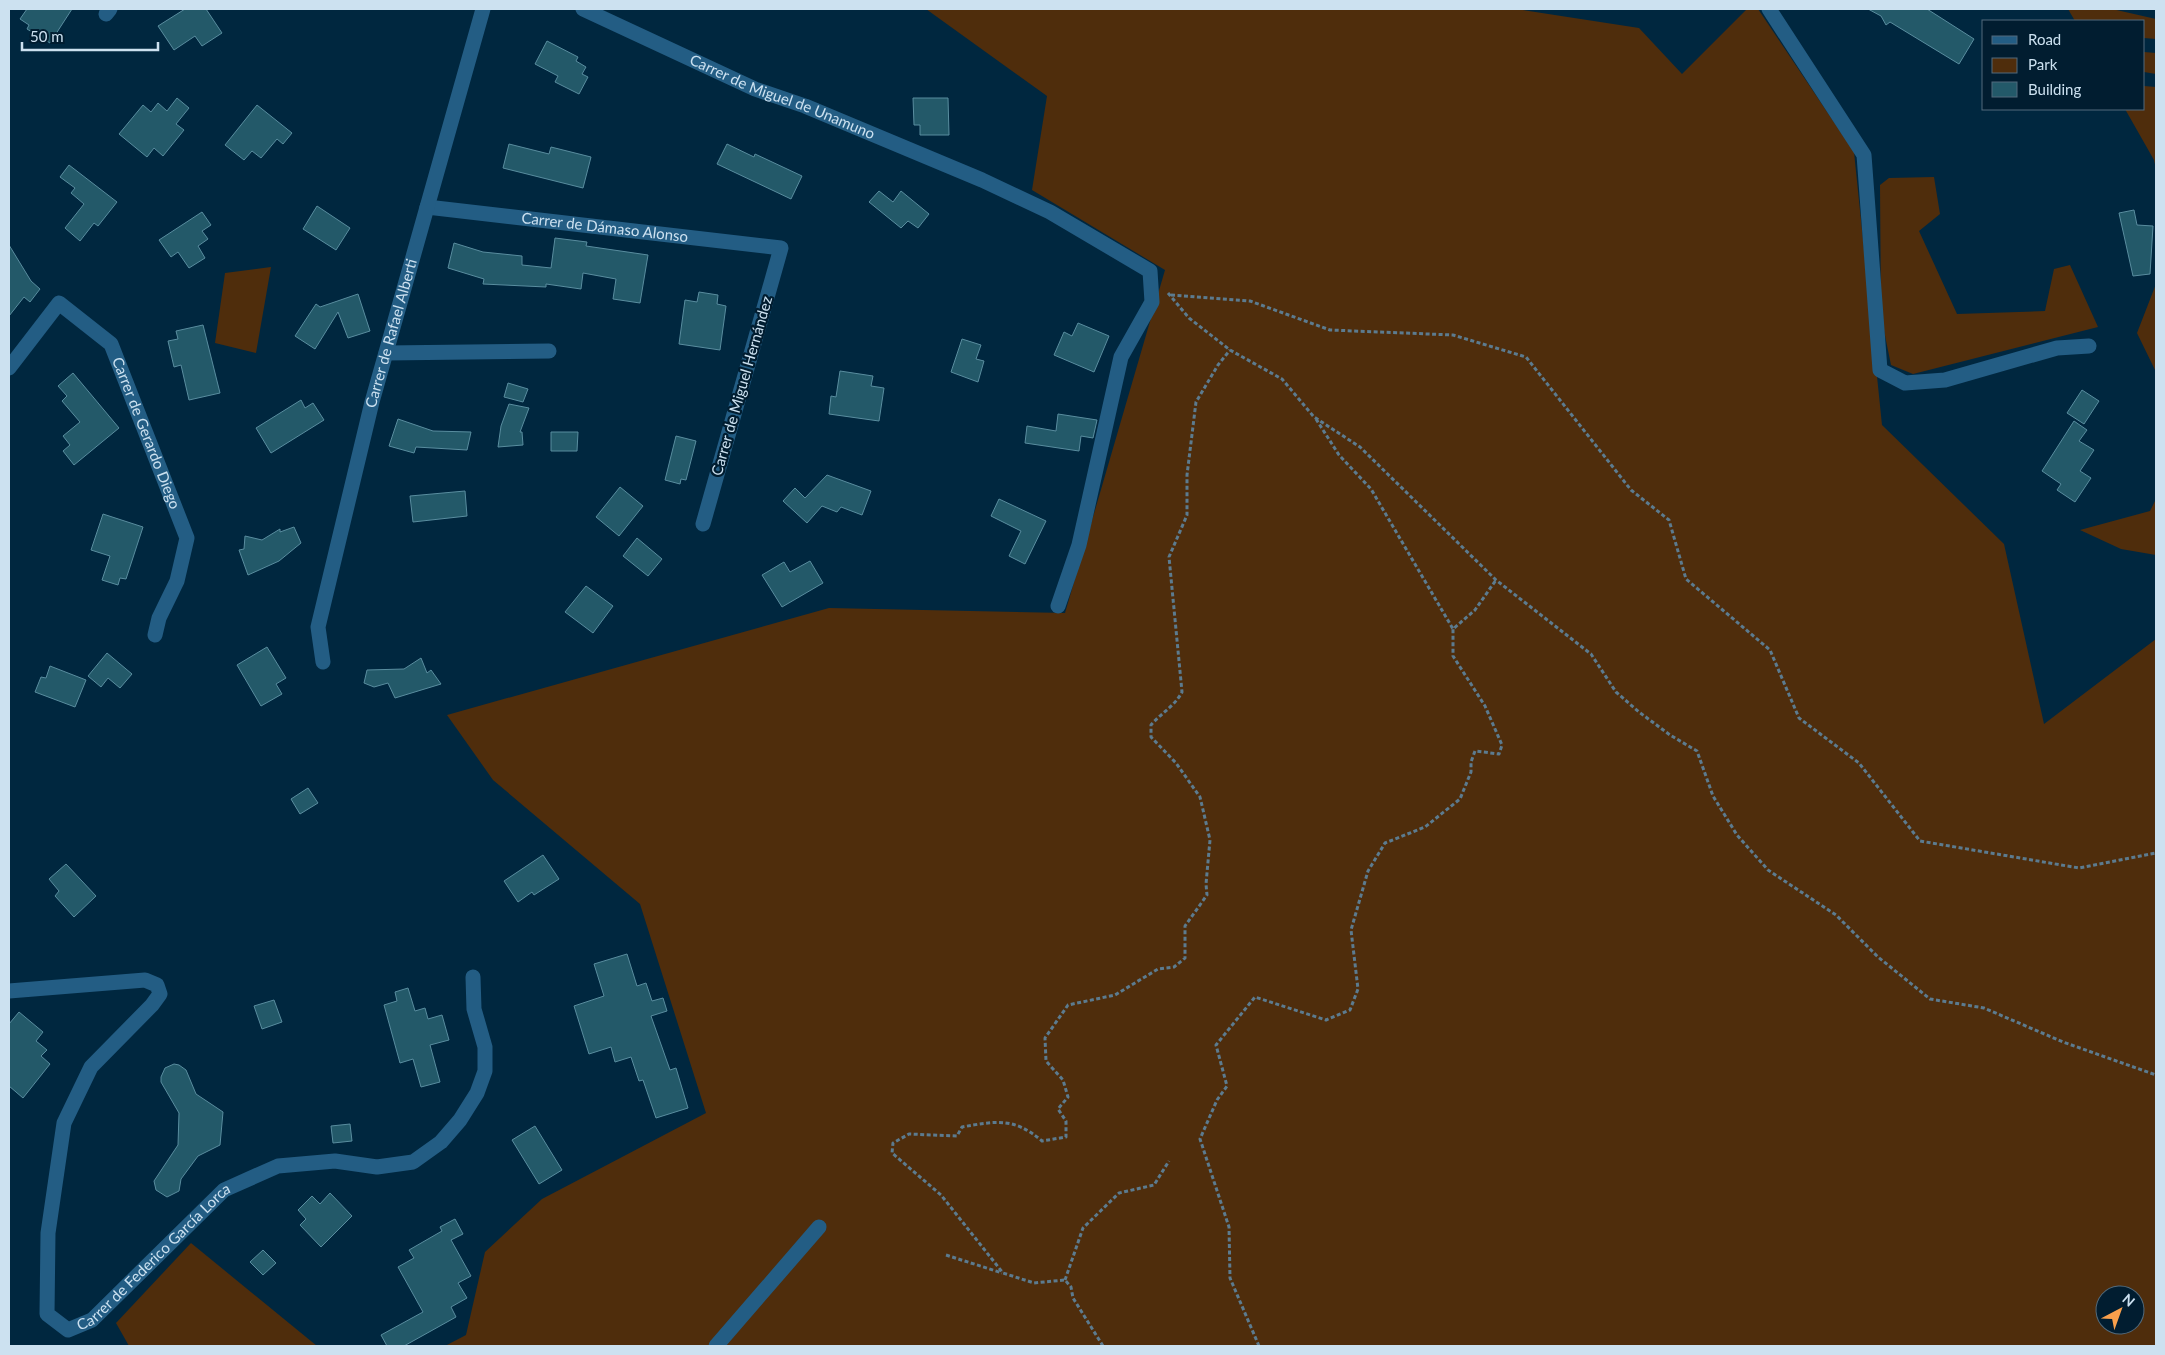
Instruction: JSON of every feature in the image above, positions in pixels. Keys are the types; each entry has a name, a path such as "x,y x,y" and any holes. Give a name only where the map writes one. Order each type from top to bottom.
{"street":[{"name":"Carrer de Rafael Alberti","path":"323,662 318,626 372,402 483,9"},
{"name":"Carrer de Miguel de Unamuno","path":"583,9 755,89 805,106 982,180 1050,212 1150,271"},
{"path":"1769,9 1864,155 1880,370 1905,383 1945,380 2057,348 2089,346"},
{"name":"Carrer de Dámaso Alonso","path":"427,207 781,248"},
{"name":"Carrer de Miguel Hernández","path":"703,524 781,248"},
{"path":"1058,606 1079,545 1121,357 1152,302 1150,271"},
{"name":"Carrer de Gerardo Diego","path":"9,368 59,303 111,344 187,538 177,581 159,618 155,634"},
{"path":"386,353 550,351"},
{"name":"Carrer de Federico García Lorca","path":"9,991 145,980 157,985 160,994 152,1005 91,1067 64,1123 48,1233 47,1314 68,1330 92,1320 224,1190 278,1166 335,1161 378,1167 412,1162 441,1142 460,1120 476,1093 485,1070 485,1047 474,1009 473,978"},
{"path":"716,1346 819,1227"}],"path":[{"path":"1150,271 1189,318 1230,350 1282,379 1314,417 1339,455 1370,489 1453,629 1453,656 1485,706 1502,745 1499,754 1475,750 1471,762 1471,772 1460,799 1425,827 1385,843 1368,871 1351,930 1358,988 1350,1010 1326,1020 1255,997 1216,1045 1227,1086 1217,1100 1200,1139 1229,1227 1230,1278 1259,1346"},
{"path":"1171,295 1250,301 1330,330 1452,335 1526,357 1631,490 1669,520 1686,579 1770,650 1800,718 1859,763 1920,841 2078,868 2156,853"},
{"path":"1003,1273 941,1196 892,1153 893,1143 909,1134 957,1136 962,1127 999,1121 1028,1129 1042,1141 1066,1137 1066,1121 1058,1110 1068,1097 1063,1080 1046,1061 1045,1038 1068,1005 1115,994 1158,969 1174,967 1185,958 1185,926 1207,895 1206,884 1210,840 1200,797 1176,763 1151,737 1151,725 1161,713 1177,703 1182,692 1169,557 1187,515 1187,475 1196,402 1218,365 1230,350"},
{"path":"1314,417 1360,447 1496,580 1591,654 1616,692 1670,735 1697,751 1713,796 1737,835 1768,870 1836,915 1878,957 1930,999 1984,1008 2063,1042 2156,1075"},
{"path":"1453,629 1474,610 1496,580"},
{"path":"1065,1280 1083,1228 1119,1193 1154,1185 1169,1161"},
{"path":"946,1254 1034,1283 1065,1280"},
{"path":"1065,1280 1071,1287 1073,1298 1102,1346"}],"green space":[{"path":"926,9 1516,9 1639,28 1682,74 1747,9 1758,9 1854,152 1882,425 2004,544 2044,724 2156,639 2156,1346 445,1346 466,1335 485,1252 542,1199 706,1113 640,904 493,780 447,715 829,608 1065,613 1165,270 1032,190 1047,96"},
{"path":"2068,9 2112,9 2156,19 2156,39 2145,38 2145,20 2074,20"},
{"path":"2145,52 2156,53 2156,74 2145,72"},
{"path":"2145,86 2156,87 2156,169 2154,160 2126,110 2145,110"},
{"path":"1934,177 1940,214 1919,231 1957,314 2045,311 2054,269 2070,265 2098,327 1913,374 1891,365 1881,316 1880,185 1889,178"},
{"path":"271,267 256,353 215,343 225,273"},
{"path":"2156,284 2156,372 2137,333"},
{"path":"2156,499 2156,555 2121,549 2080,530 2150,511"},
{"path":"191,1243 317,1346 129,1346 116,1323"}],"building":[{"path":"27,9 72,9 50,43 27,29 29,25 20,19"},
{"path":"185,9 206,9 222,33 202,46 195,36 174,50 158,26"},
{"path":"1868,9 1927,9 1974,39 1959,64 1890,22 1886,25 1881,16"},
{"path":"547,41 578,57 576,61 586,67 582,74 588,77 579,94 555,82 558,76 535,64"},
{"path":"177,98 189,108 176,124 184,130 163,156 154,148 147,157 119,134 143,105 151,112 158,103 167,111"},
{"path":"913,98 948,98 949,135 920,135 920,125 914,125"},
{"path":"257,105 292,133 283,144 277,139 261,158 252,151 244,160 225,145"},
{"path":"509,144 549,154 551,147 591,157 583,188 503,168"},
{"path":"727,144 754,157 755,154 802,176 791,199 717,164"},
{"path":"69,165 117,202 98,226 94,223 80,241 65,228 84,204 71,193 75,188 60,177"},
{"path":"879,191 893,202 901,191 929,214 918,228 908,221 901,228 869,202"},
{"path":"317,206 350,228 336,250 303,229"},
{"path":"2134,210 2137,225 2153,226 2150,274 2133,276 2119,213"},
{"path":"202,212 211,225 202,231 208,239 198,246 205,258 189,268 178,252 171,257 159,240"},
{"path":"555,238 587,242 586,246 648,255 640,303 613,299 616,279 583,273 581,289 546,284 546,287 483,284 484,279 448,268 454,243 483,252 522,256 522,265 551,268"},
{"path":"9,245 31,281 40,289 30,302 24,297 9,316"},
{"path":"699,292 718,295 717,304 726,306 720,350 679,344 685,300 697,302"},
{"path":"358,294 370,331 348,338 338,312 315,349 295,336 316,304 320,307"},
{"path":"1078,323 1109,336 1094,372 1054,355 1064,332 1072,336"},
{"path":"203,325 220,393 189,400 181,365 174,367 168,341 178,339 176,331"},
{"path":"962,339 981,345 976,359 984,361 978,382 951,372"},
{"path":"840,371 873,376 871,386 884,388 879,421 829,414 831,396 836,397"},
{"path":"73,373 119,428 74,465 63,451 70,445 63,436 80,422 62,401 67,396 58,386"},
{"path":"508,383 528,389 523,402 504,397"},
{"path":"2082,390 2099,401 2084,424 2067,413"},
{"path":"301,400 305,408 313,403 324,420 271,453 256,428"},
{"path":"509,404 529,408 520,432 522,432 523,445 498,447 501,426"},
{"path":"1058,414 1097,420 1093,438 1081,436 1079,451 1025,443 1027,426 1056,431"},
{"path":"398,419 433,431 471,432 467,450 416,447 414,453 389,446"},
{"path":"2074,421 2087,430 2079,441 2094,450 2080,471 2091,478 2075,502 2057,490 2061,484 2042,471"},
{"path":"551,432 578,432 577,451 551,451"},
{"path":"676,436 696,441 686,480 681,479 680,484 665,480"},
{"path":"827,475 871,491 862,515 841,507 837,512 822,506 807,523 783,501 795,488 805,498"},
{"path":"620,487 643,506 619,536 596,517"},
{"path":"465,491 467,516 413,522 410,496"},
{"path":"999,499 1046,521 1025,564 1009,556 1021,531 991,516"},
{"path":"103,514 143,527 126,579 120,578 118,585 102,580 110,556 91,550"},
{"path":"294,527 301,543 279,561 248,575 239,550 244,549 245,536 262,540 280,529 280,532"},
{"path":"637,538 662,559 648,576 623,556"},
{"path":"810,561 823,583 782,607 762,575 784,562 790,572"},
{"path":"586,586 613,606 593,633 565,612"},
{"path":"267,647 286,678 276,684 282,694 261,706 237,665"},
{"path":"107,653 132,674 120,688 108,678 101,687 88,676"},
{"path":"421,658 427,673 431,670 441,684 395,698 388,683 374,687 364,683 367,670 404,669"},
{"path":"50,666 86,680 75,707 35,692 41,677 46,678"},
{"path":"308,788 318,803 300,814 291,799"},
{"path":"543,855 559,879 534,895 532,892 518,902 504,881"},
{"path":"66,864 96,896 74,917 55,896 59,891 49,879"},
{"path":"627,954 637,986 646,983 652,1001 663,998 667,1011 651,1016 670,1070 676,1068 688,1108 656,1118 643,1080 639,1081 631,1057 615,1062 611,1047 589,1054 574,1006 604,996 594,964"},
{"path":"408,988 415,1011 425,1008 428,1019 442,1015 449,1040 430,1045 440,1082 421,1087 413,1059 400,1063 384,1005 397,1001 395,992"},
{"path":"274,1000 282,1022 262,1029 254,1006"},
{"path":"19,1012 43,1032 36,1041 47,1050 41,1056 50,1064 23,1098 9,1086 9,1024"},
{"path":"174,1064 186,1070 196,1094 223,1112 220,1145 198,1156 181,1179 179,1191 167,1197 156,1190 154,1181 178,1145 179,1113 161,1082 165,1068"},
{"path":"350,1124 352,1141 333,1143 331,1126"},
{"path":"535,1126 562,1170 539,1184 512,1140"},
{"path":"330,1193 352,1216 321,1247 300,1225 306,1219 298,1210 312,1196 320,1204"},
{"path":"455,1219 463,1234 451,1240 471,1276 458,1283 467,1298 451,1307 456,1317 404,1346 387,1346 381,1335 423,1312 398,1267 414,1258 409,1250 442,1231 440,1227"},
{"path":"263,1250 276,1263 263,1275 250,1262"}]}
